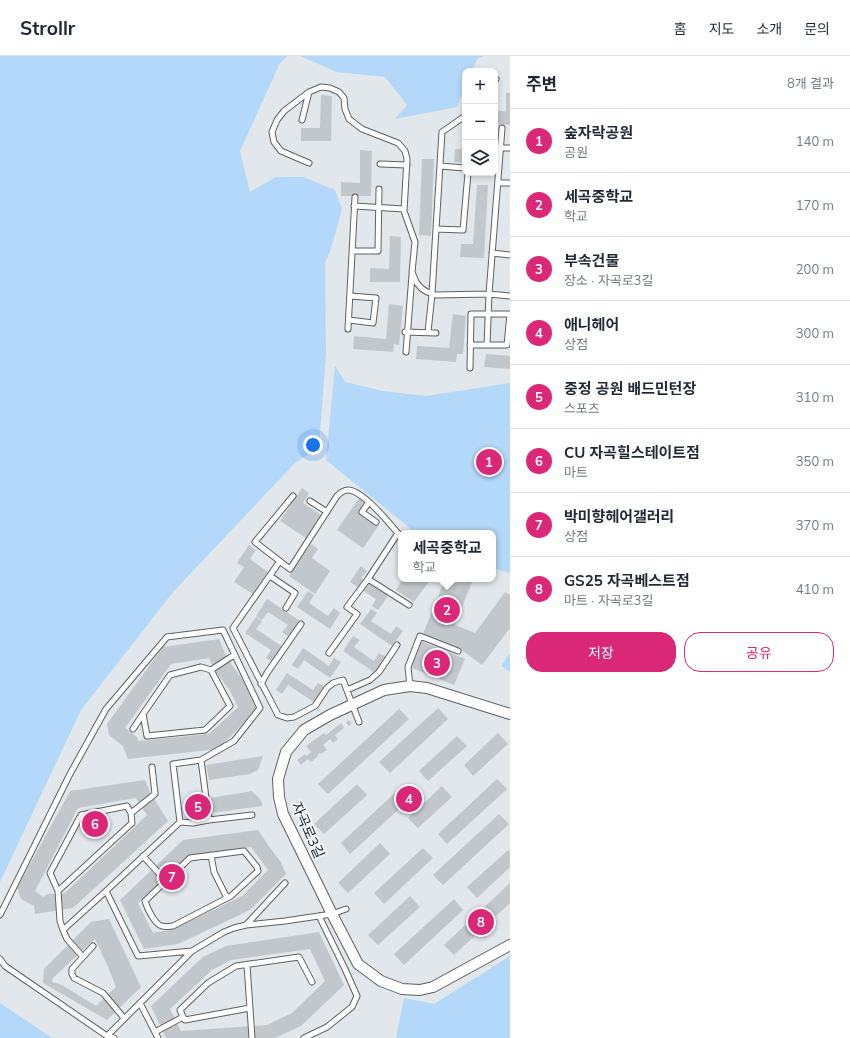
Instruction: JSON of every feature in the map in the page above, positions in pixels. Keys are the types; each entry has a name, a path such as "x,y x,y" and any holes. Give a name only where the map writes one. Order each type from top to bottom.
{"street":[{"name":"자곡로3길","path":"510,714 427,688 410,686 384,690 330,715 304,730 286,752 278,779 279,797 283,814 332,914 358,964 381,981 402,989 420,990 434,987 510,945"}],"lane":[{"path":"309,163 281,151 274,142 272,132 277,120 284,111 309,92 321,87 330,88 339,92 344,98 345,109 349,119 362,129 398,143 405,151 407,165 404,212 414,242 406,332 406,352"},
{"path":"302,120 309,92"},
{"path":"428,332 432,294 442,132 462,118"},
{"path":"487,345 489,294 502,128"},
{"path":"500,148 510,148"},
{"path":"380,164 407,165"},
{"path":"440,166 462,168"},
{"path":"436,229 462,230 468,176"},
{"path":"498,183 510,183"},
{"path":"352,251 378,251 379,189"},
{"path":"348,330 355,197"},
{"path":"354,206 404,209"},
{"path":"492,253 510,255"},
{"path":"412,272 416,282 421,288 436,295 489,294 510,296"},
{"path":"349,320 373,323 376,298 350,296"},
{"path":"470,345 507,345 510,314 471,314 470,345 470,368"},
{"path":"406,332 436,333"},
{"path":"293,496 255,542 290,569 337,496 343,491 348,490 362,495 398,534"},
{"path":"310,501 327,512"},
{"path":"369,502 362,512 376,522"},
{"path":"329,652 357,614 348,607 398,536"},
{"path":"280,561 233,628 278,715 287,718 294,717 315,706 332,683 343,680 359,722"},
{"path":"270,576 296,593 286,608"},
{"path":"368,579 409,605"},
{"path":"261,684 267,672 301,624"},
{"path":"0,915 70,774 106,710 167,638 222,630 260,708 234,741 201,760 173,764 180,822"},
{"path":"410,686 408,667 420,636 458,651"},
{"path":"347,690 370,680 380,672 397,645"},
{"path":"211,670 234,655"},
{"path":"133,730 143,714 170,675 201,667 211,670 230,706 205,730 147,736 143,714"},
{"path":"201,760 209,820"},
{"path":"131,813 155,794 152,767"},
{"path":"58,891 132,823 131,813 127,806 81,815 50,873 58,891 60,921 63,930 67,939 83,957"},
{"path":"63,930 180,822 192,823 252,814"},
{"path":"244,850 258,867 258,871 231,896 172,926 162,926 156,923 145,901 190,858 211,855 244,850"},
{"path":"211,855 214,872 227,898"},
{"path":"144,856 166,881"},
{"path":"246,925 285,883"},
{"path":"106,891 138,956 192,950"},
{"path":"107,1036 192,950 224,932 246,925 332,914 346,908"},
{"path":"304,1038 327,1027 352,1007 356,996 345,969 319,916"},
{"path":"94,946 72,969 72,974 74,978 103,993 124,1018"},
{"path":"250,1008 185,1020 180,1010 208,983 236,966 299,957 312,982"},
{"path":"0,960 5,966 107,1036 114,1038"},
{"path":"247,964 252,1038"},
{"path":"140,1003 158,1038"},
{"path":"155,1032 183,1017"}],"shaded area":[{"path":"0,56 287,56 279,65 240,151 250,192 276,177 303,177 335,190 342,209 330,252 325,262 326,354 319,447 295,463 174,591 81,710 0,882"},
{"path":"300,56 484,56 477,59 473,68 462,68 462,95 457,107 395,119 407,105 385,77 337,72"},
{"path":"335,366 345,382 383,391 426,396 510,383 510,573 496,569 496,530 412,530 326,460"},
{"path":"510,653 510,672 501,666"},
{"path":"202,795 205,818 195,819 192,796"},
{"path":"510,956 510,1038 396,1038 404,998 434,1004"},
{"path":"0,1003 52,1038 0,1038"}],"building":[{"path":"506,93 510,93 510,125 498,124 498,111 506,111"},
{"path":"321,95 332,96 331,141 301,141 301,128 320,128"},
{"path":"455,149 462,149 462,163 454,162"},
{"path":"360,150 372,151 371,196 341,196 341,182 360,183"},
{"path":"422,159 434,159 431,236 419,235"},
{"path":"477,185 488,185 484,258 460,257 461,244 473,244"},
{"path":"390,236 401,237 400,282 370,282 370,268 389,269"},
{"path":"389,304 403,306 399,345 394,344 393,352 353,349 354,336 386,339"},
{"path":"453,314 466,316 463,354 457,354 456,362 416,359 417,346 449,348"},
{"path":"486,354 510,356 510,369 484,367"},
{"path":"302,488 309,493 303,503 321,515 306,538 280,521"},
{"path":"359,498 366,503 360,512 379,525 363,548 337,530"},
{"path":"311,544 318,549 312,558 330,571 315,594 289,576"},
{"path":"249,545 256,550 250,559 268,572 253,594 234,582 244,567 237,563"},
{"path":"361,566 367,571 361,578 388,596 378,610 372,606 376,599 350,582"},
{"path":"401,582 429,582 414,602 396,590"},
{"path":"444,582 472,582 455,625 475,633 505,592 510,595 510,628 482,665 459,648 423,634"},
{"path":"308,591 314,595 309,603 328,616 334,608 340,613 330,629 297,607"},
{"path":"267,599 300,621 289,637 282,632 288,625 268,612 262,620 256,616"},
{"path":"371,609 377,613 371,621 391,634 396,626 403,631 392,646 360,624"},
{"path":"256,617 262,621 256,629 283,647 272,662 266,658 271,650 245,633"},
{"path":"353,636 360,640 354,647 374,661 379,653 386,657 375,673 343,651"},
{"path":"219,639 227,658 245,683 257,710 218,749 128,759 123,746 109,735 107,724 163,647","holes":["209,658 214,669 230,691 238,707 209,734 138,741 137,737 125,728 171,664"]},
{"path":"421,641 465,659 454,685 410,667"},
{"path":"303,648 329,666 334,658 341,662 330,678 304,660 298,669 292,665"},
{"path":"287,673 313,690 318,683 325,687 315,703 288,685 282,694 276,690"},
{"path":"438,708 448,719 390,773 379,762"},
{"path":"399,709 409,719 328,794 318,784"},
{"path":"348,720 352,723 349,726 346,723"},
{"path":"341,723 344,728 335,735 338,739 333,743 330,739 323,745 327,750 317,755 318,756 311,762 308,759 301,765 297,760 305,754 306,756 311,752 306,746 324,733 326,735"},
{"path":"498,733 508,744 473,776 464,765"},
{"path":"457,736 467,746 428,781 419,771"},
{"path":"263,756 258,770 250,774 209,780 206,765"},
{"path":"497,779 507,789 447,844 438,834"},
{"path":"145,780 150,792 168,821 73,908 35,914 34,906 21,899 17,888 70,791","holes":["136,798 147,815 65,893 48,894 43,897 35,891 78,808"]},
{"path":"357,784 367,795 324,834 314,824"},
{"path":"442,786 452,797 418,828 408,818"},
{"path":"399,789 409,800 350,854 341,843"},
{"path":"252,791 262,802 262,806 212,813 210,798"},
{"path":"499,814 509,824 443,885 433,875"},
{"path":"258,830 281,862 286,874 250,910 178,944 144,949 120,900 183,840","holes":["251,847 268,870 242,896 174,929 153,933 138,903 190,855"]},
{"path":"380,843 390,854 348,893 338,883"},
{"path":"423,848 433,858 384,904 374,893"},
{"path":"508,850 510,852 510,867 477,898 467,887"},
{"path":"510,883 510,903 454,955 444,945"},
{"path":"410,896 420,907 378,945 368,935"},
{"path":"454,899 463,910 404,965 394,954"},
{"path":"109,919 141,987 107,1020 43,983 44,969 91,922","holes":["95,939 116,987 96,1006 62,985 52,982 53,978"]},
{"path":"319,932 344,985 301,1026 275,1038 166,1038 151,1006 203,957 226,946","holes":["310,949 325,981 292,1013 267,1025 181,1031 170,1009 212,970 231,960"]}],"place":[{"name":"숲자락공원","path":"489,462"},
{"name":"세곡중학교","path":"447,610"},
{"name":"부속건물","path":"437,663"},
{"name":"애니헤어","path":"409,799"},
{"name":"중정 공원 배드민턴장","path":"198,807"},
{"name":"CU 자곡힐스테이트점","path":"95,824"},
{"name":"박미향헤어갤러리","path":"172,877"},
{"name":"GS25 자곡베스트점","path":"481,922"}]}
